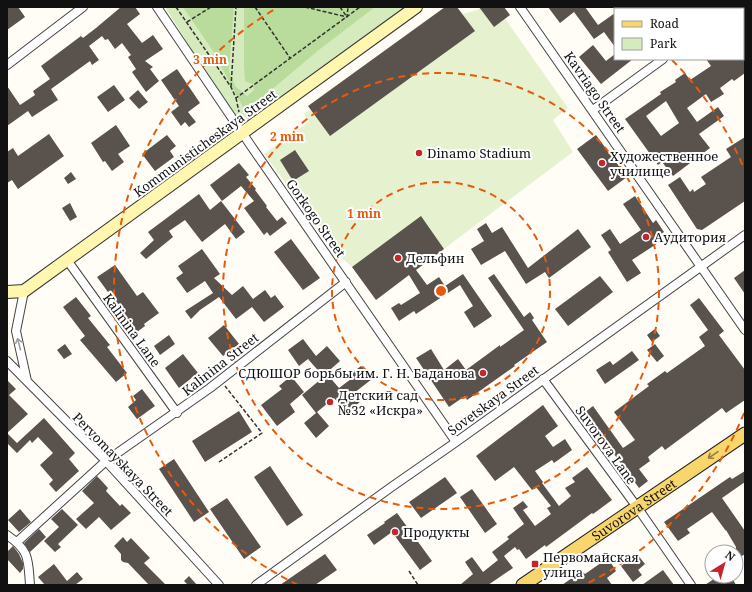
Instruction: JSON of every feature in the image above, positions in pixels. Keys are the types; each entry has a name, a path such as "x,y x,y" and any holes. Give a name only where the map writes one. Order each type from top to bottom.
{"main road":[{"name":"Kommunisticheskaya Street","path":"24,291 416,7"},
{"path":"7,292 24,291"},
{"name":"Suvorova Street","path":"523,585 745,434"}],"street":[{"path":"7,66 83,7"},
{"name":"Gorkogo Street","path":"157,7 456,442"},
{"name":"Kavriago Street","path":"520,7 745,330"},
{"path":"593,110 662,60"},
{"name":"Sovetskaya Street","path":"256,585 745,235"},
{"name":"Kalinina Lane","path":"67,260 176,413"},
{"name":"Kalinina Street","path":"17,542 106,461 221,380 346,282"},
{"path":"24,291 16,331 28,382"},
{"name":"Pervomayskaya Street","path":"7,361 106,461 219,585"},
{"name":"Suvorova Lane","path":"543,380 637,507 691,585"},
{"path":"7,535 17,542 26,553 30,585"}],"path":[{"path":"176,7 231,87 236,98 360,7"},
{"path":"187,22 211,7"},
{"path":"231,87 236,7"},
{"path":"255,7 290,58"},
{"path":"305,7 348,17"},
{"path":"340,7 348,17"},
{"path":"348,7 348,17"},
{"path":"219,462 262,433 221,380"},
{"path":"409,571 418,585"}],"green space":[{"path":"165,7 416,7 243,132"},
{"path":"183,7 234,7 229,71 235,86 247,96 254,90 252,84 245,81 244,7 375,7 320,49 264,96 244,109 213,51"},
{"name":"Dinamo Stadium","path":"449,7 460,15 482,7 497,7 568,108 553,120 573,152 376,300 352,267 341,257 264,154 309,122 304,114"}],"building":[{"path":"7,7 18,7 25,17 7,30"},
{"path":"121,7 135,7 140,14 127,24 142,43 153,35 163,49 145,61 153,67 150,69 159,81 146,92 132,72 136,69 128,57 131,55 122,43 115,49 108,39 105,40 102,36 89,46 99,60 92,65 90,61 51,89 58,100 32,117 28,111 7,126 7,86 20,105 35,95 33,91 50,79 41,66 81,36 83,38"},
{"path":"445,7 457,7 475,31 330,136 308,106"},
{"path":"479,7 504,7 510,15 494,27"},
{"path":"548,7 585,7 598,25 614,14 614,46 604,32 594,39 574,12 560,23"},
{"path":"593,45 606,61 614,55 614,60 632,60 601,84 579,57"},
{"path":"745,59 745,73 734,81 732,79 720,88 724,94 711,102 706,94 687,108 697,122 718,107 724,116 699,134 710,148 673,176 662,162 658,165 625,119 661,94 660,92 676,82 675,80 685,73 690,80 711,66 707,60","holes":["666,101 679,123 661,136 646,116"]},
{"path":"177,69 200,103 188,112 196,122 189,127 185,122 181,126 171,112 179,106 161,80"},
{"path":"114,85 125,100 108,112 97,97"},
{"path":"138,90 148,102 139,109 129,98"},
{"path":"116,125 130,146 118,154 124,162 112,171 105,161 103,162 91,143"},
{"path":"49,134 64,156 18,189 12,180 7,183 7,152 13,148 18,156"},
{"path":"167,135 176,146 170,151 174,157 155,171 142,154"},
{"name":"Художественное училище","path":"596,135 627,177 608,191 577,149"},
{"path":"745,137 745,201 702,230 697,229 668,185 680,177 690,192 693,189 694,192 706,184 701,177 731,157 726,149"},
{"path":"295,150 309,171 293,181 280,160"},
{"path":"239,163 249,175 246,177 256,189 255,190 267,206 266,207 277,221 282,217 287,223 270,236 267,232 264,235 244,208 254,201 241,186 222,201 210,185"},
{"path":"71,172 76,179 68,184 64,178"},
{"path":"199,194 210,210 221,201 245,232 236,239 225,224 202,242 185,220 169,231 173,237 146,259 140,253 154,240 148,232"},
{"name":"Аудитория","path":"635,196 653,223 656,220 664,232 661,234 664,239 632,260 641,273 627,282 608,252 611,250 601,235 610,229 620,244 641,230 623,204"},
{"path":"70,203 77,217 70,221 62,208"},
{"name":"Дельфин","path":"421,216 444,249 416,270 427,285 439,277 445,286 463,274 492,316 474,328 464,312 473,306 460,285 416,314 414,311 399,321 391,308 399,303 401,305 420,293 409,275 376,300 352,267"},
{"path":"486,223 492,233 502,227 528,268 578,229 591,247 549,278 545,272 526,284 505,251 481,265 471,249 484,241 477,229"},
{"path":"291,239 320,278 303,290 274,252"},
{"path":"202,249 220,274 214,278 232,295 243,286 253,299 265,290 271,298 275,295 284,307 264,322 252,307 236,319 219,297 200,310 191,319 185,311 213,293 205,281 187,293 176,278 183,273 178,266"},
{"path":"115,265 137,296 143,292 159,313 144,324 145,326 137,332 97,277"},
{"path":"745,270 745,294 734,278"},
{"path":"494,274 524,317 530,312 534,318 532,320 547,342 467,400 465,396 449,407 416,358 431,349 444,370 458,359 466,370 500,345 500,347 524,330 488,278"},
{"path":"600,276 613,292 568,326 555,309"},
{"path":"76,297 91,316 88,318 110,345 107,347 127,373 116,382 80,340 85,336 63,307"},
{"path":"699,298 724,331 719,335 745,370 745,400 726,413 722,408 665,450 662,446 648,457 650,461 639,469 648,481 639,488 584,413 593,406 623,448 635,440 614,412 649,386 647,384 665,371 667,373 705,346 699,337 708,330 690,305"},
{"path":"224,325 239,344 223,356 208,338"},
{"path":"655,329 660,336 652,342 647,335"},
{"path":"169,335 175,344 160,355 154,346"},
{"path":"303,339 316,356 327,346 340,361 323,376 308,359 299,366 288,350"},
{"path":"65,344 72,354 64,359 57,350"},
{"path":"655,344 664,356 657,362 647,350"},
{"path":"632,351 639,360 605,384 596,370 610,361 613,365"},
{"path":"183,354 198,373 179,388 165,368"},
{"path":"361,366 372,379 354,393 361,401 347,413 334,398 317,412 329,426 316,438 304,423 316,413 302,395 327,374 339,388 351,379 348,376"},
{"path":"291,376 304,392 290,404 295,412 277,426 261,405 282,389 279,386"},
{"path":"7,380 16,389 9,395 28,414 7,433"},
{"path":"142,389 155,406 137,419 128,407 136,400 133,396"},
{"path":"543,405 558,426 545,436 553,447 565,439 572,450 554,463 552,460 535,471 543,482 542,483 559,506 571,496 565,488 575,482 572,478 587,467 612,500 546,547 545,545 526,559 519,549 517,550 515,547 504,556 513,568 488,585 460,585 473,574 465,562 472,557 483,572 498,560 492,552 509,539 507,537 524,524 513,508 523,501 528,507 523,510 535,526 551,514 547,508 551,506 536,487 532,490 514,467 495,481 476,456"},
{"path":"239,411 252,432 205,462 192,441"},
{"path":"44,418 75,453 69,459 79,471 56,492 49,484 53,480 40,465 53,453 38,437 32,443 30,440 17,453 7,443 7,433 17,443"},
{"path":"174,459 209,512 194,522 159,469"},
{"path":"270,466 303,515 287,526 254,477"},
{"path":"745,471 745,482 722,498 745,531 745,554 744,555 744,544 734,544 726,530 712,512 687,529 690,533 678,541 664,522 730,477 732,479"},
{"path":"97,476 108,488 106,491 120,506 122,504 131,513 111,530 99,517 86,529 76,519 94,503 82,491"},
{"path":"445,477 457,493 421,518 409,502"},
{"path":"472,489 497,524 485,533 460,497"},
{"path":"227,498 261,547 244,559 210,509"},
{"path":"20,509 31,522 19,532 8,520"},
{"path":"62,509 78,525 58,544 61,547 55,552 44,541 59,527 51,519"},
{"path":"397,513 432,561 420,570 392,532 374,545 367,535"},
{"path":"39,529 46,537 30,552 24,543"},
{"path":"123,537 127,542 131,538 150,558 144,563 166,585 149,585 128,563 121,560 121,554 114,546"},
{"path":"13,546 23,563 23,569 20,573 7,559 7,552"},
{"path":"325,554 337,570 315,585 280,585"},
{"path":"637,554 645,564 638,570 642,575 633,582 621,566"},
{"path":"608,558 616,571 607,578 612,585 562,585 582,571 585,574"},
{"path":"54,564 67,581 77,572 83,579 75,585 45,585 38,577"},
{"path":"663,570 674,585 642,585"},
{"path":"189,576 197,585 188,585 184,581"},
{"path":"735,584 736,585 705,585"}],"place":[{"name":"Dinamo Stadium","path":"419,153"},
{"name":"Художественное училище","path":"602,163"},
{"name":"Аудитория","path":"646,237"},
{"name":"Дельфин","path":"398,258"},
{"name":"СДЮШОР борьбы им. Г. Н. Баданова","path":"483,373"},
{"name":"Детский сад №32 «Искра»","path":"330,402"},
{"name":"Продукты","path":"395,532"},
{"name":"Первомайская улица","path":"535,564"}]}
